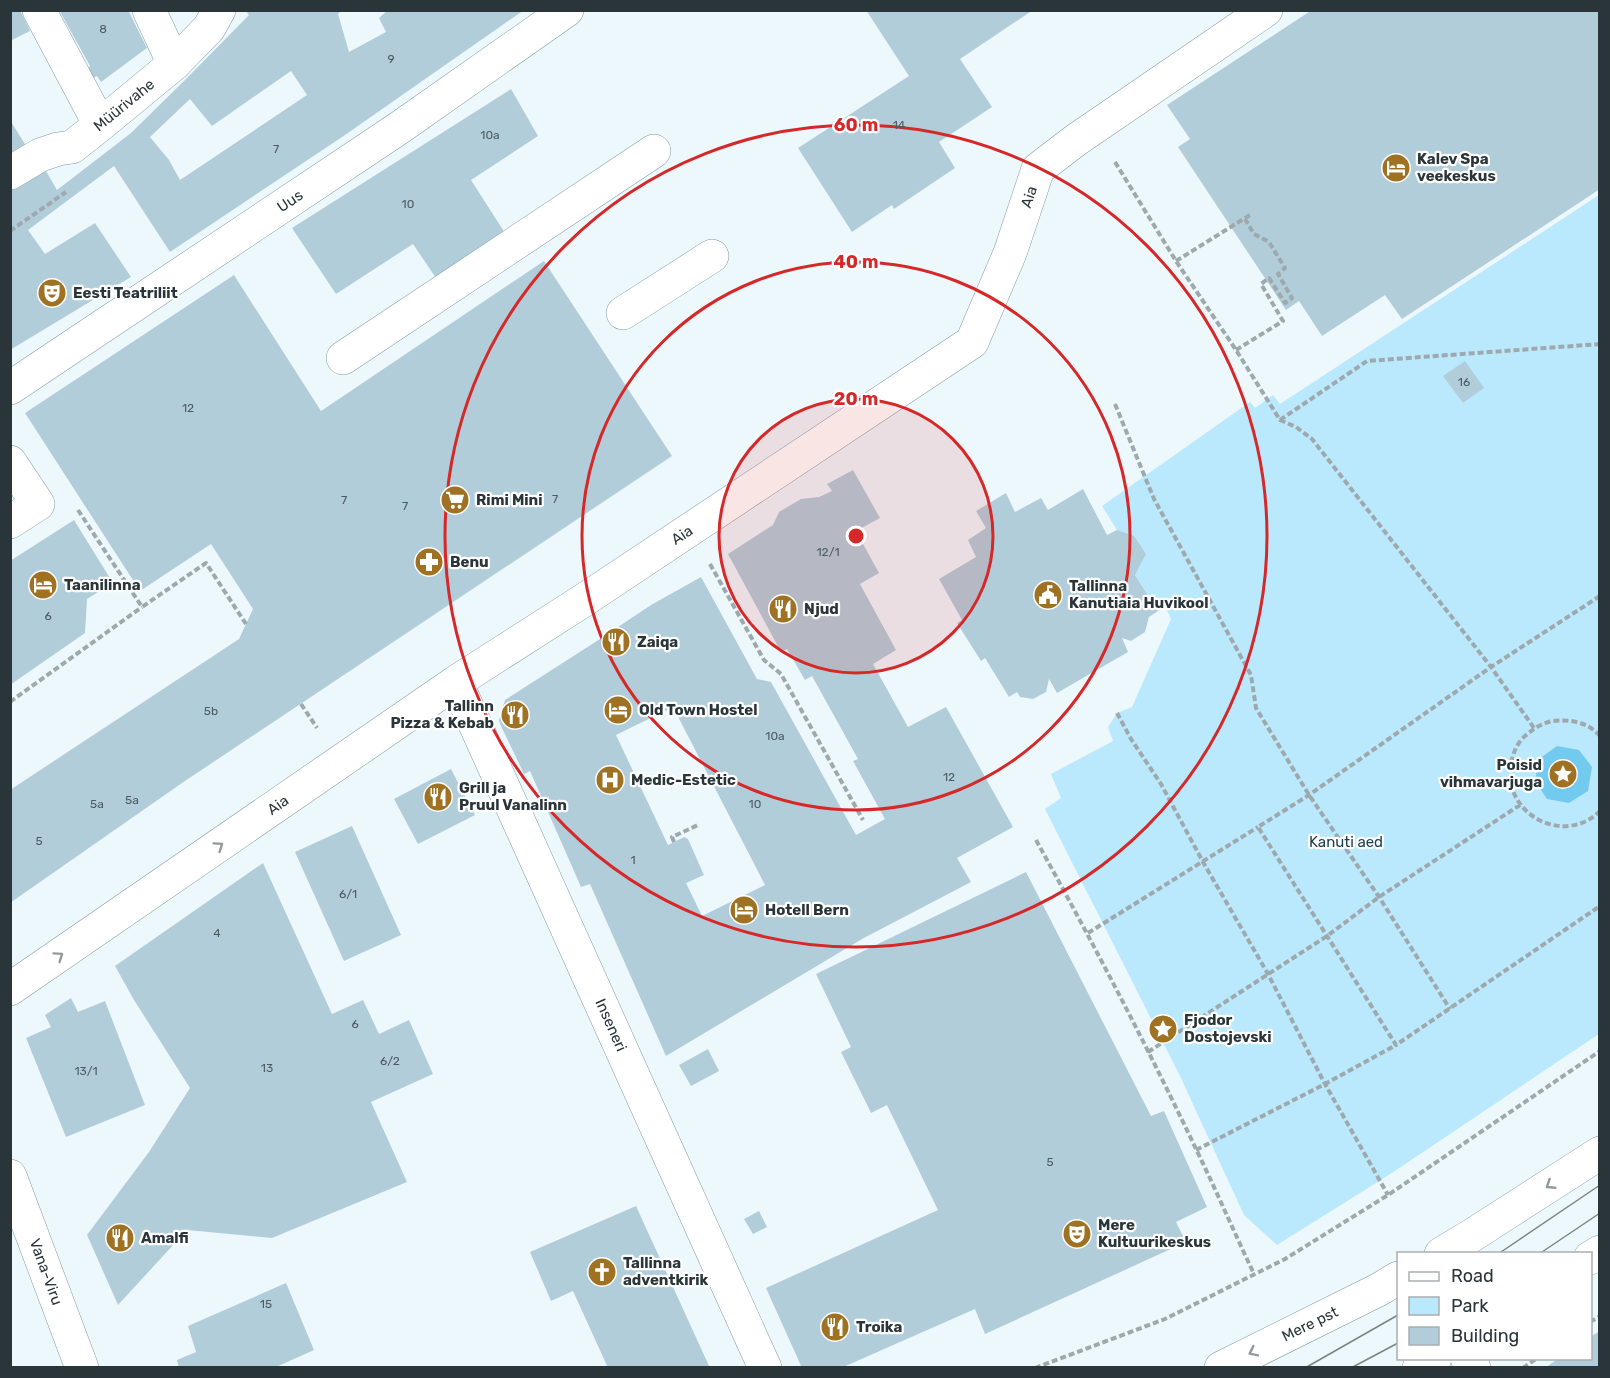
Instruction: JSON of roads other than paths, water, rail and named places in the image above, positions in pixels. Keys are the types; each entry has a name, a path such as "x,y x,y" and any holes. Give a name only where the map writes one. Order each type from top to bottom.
{"street":[{"path":"39,10 100,125"},
{"path":"149,10 174,64"},
{"name":"Müürivahe","path":"10,173 40,155 72,147 174,64 209,28 219,10"},
{"name":"Uus","path":"10,388 399,128 567,10"},
{"name":"Aia","path":"10,990 456,682 972,342 1010,253 1038,169 1266,10"},
{"path":"342,358 654,152"},
{"path":"623,313 712,255"},
{"path":"10,462 38,504 10,522"},
{"name":"Inseneri","path":"456,682 765,1368"},
{"path":"1444,1252 1599,1153"},
{"name":"Vana-Viru","path":"10,1176 82,1368"},
{"name":"Mere pst","path":"1221,1368 1397,1279"},
{"path":"1419,1368 1433,1360"}],"water":[{"path":"1557,746 1579,750 1592,767 1588,791 1569,803 1547,799 1535,781 1539,759"}],"tram line":[{"path":"1501,1252 1600,1185"},
{"path":"1542,1252 1600,1213"},
{"path":"1305,1368 1397,1316"},
{"path":"1351,1368 1397,1344"}],"place":[{"name":"Kalev Spa veekeskus","path":"1396,168"},
{"name":"Eesti Teatriliit","path":"52,293"},
{"name":"Rimi Mini","path":"455,500"},
{"name":"Benu","path":"429,562"},
{"name":"Taanilinna","path":"43,585"},
{"name":"Tallinna Kanutiaia Huvikool","path":"1048,595"},
{"name":"Njud","path":"783,609"},
{"name":"Zaiqa","path":"616,642"},
{"name":"Old Town Hostel","path":"618,710"},
{"name":"Tallinn Pizza & Kebab","path":"515,715"},
{"name":"Poisid vihmavarjuga","path":"1563,774"},
{"name":"Medic-Estetic","path":"610,780"},
{"name":"Grill ja Pruul Vanalinn","path":"438,797"},
{"name":"Hotell Bern","path":"744,910"},
{"name":"Fjodor Dostojevski","path":"1163,1029"},
{"name":"Mere Kultuurikeskus","path":"1077,1234"},
{"name":"Amalfi","path":"120,1238"},
{"name":"Tallinna adventkirik","path":"602,1272"},
{"name":"Troika","path":"835,1327"}],"park label":[{"name":"Kanuti aed","path":"1346,842"}]}
